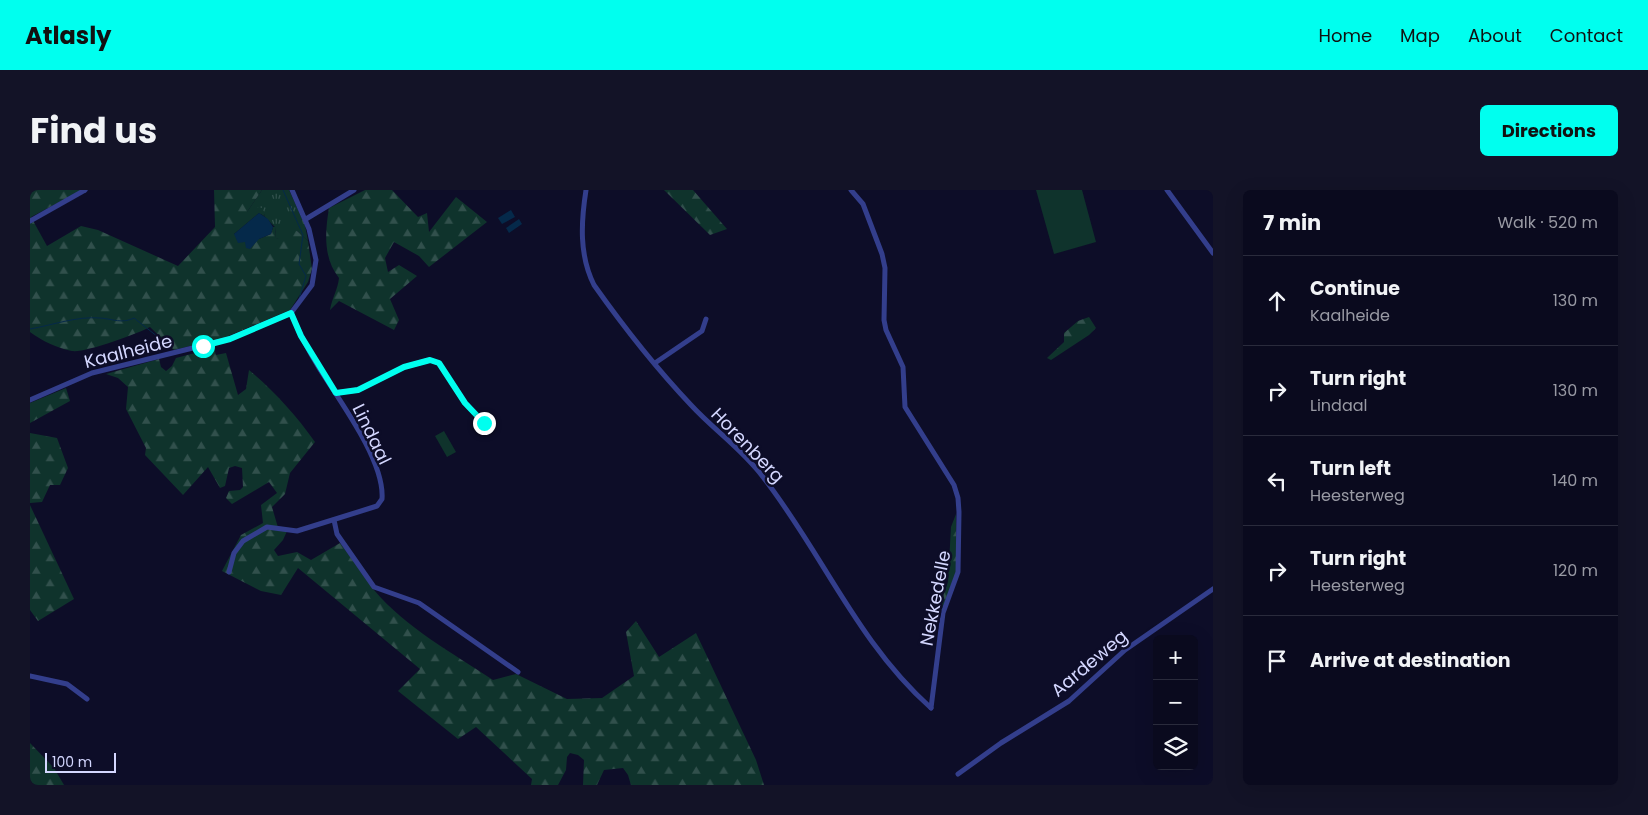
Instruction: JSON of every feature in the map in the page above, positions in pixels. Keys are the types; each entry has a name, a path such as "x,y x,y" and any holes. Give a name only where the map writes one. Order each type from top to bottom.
{"street":[{"path":"30,221 85,190"},
{"path":"291,313 312,285 315,272 313,247 306,219 292,190"},
{"path":"306,219 354,190"},
{"name":"Horenberg","path":"586,190 583,213 583,245 589,275 606,302 691,405 760,472 799,525 855,620 909,688 931,708"},
{"name":"Nekkedelle","path":"851,190 863,204 882,254 885,268 884,320 886,330 903,367 904,407 954,485 958,498 958,572 943,613 931,708"},
{"path":"1168,190 1213,253"},
{"name":"Lindaal","path":"229,572 234,553 242,541 267,527 297,531 377,506 383,496 369,451 301,336 291,313"},
{"name":"Kaalheide","path":"30,400 92,373 230,339 291,313"},
{"path":"655,363 702,331 706,319"},
{"path":"336,393 358,390 404,367 430,360 439,363 465,403 484,423"},
{"path":"334,520 337,534 374,587 419,603 518,672"},
{"name":"Aardeweg","path":"958,774 1069,701 1125,650 1213,589"},
{"path":"30,676 67,684 87,699"}],"green space":[{"path":"30,190 82,190 31,217 47,246 81,226 98,230 178,266 215,227 214,190 262,190 247,212 256,207 262,208 264,216 259,213 234,234 259,239 271,234 273,227 275,227 276,238 282,239 287,230 297,231 308,241 312,269 308,282 290,310 226,337 174,350 150,327 99,346 79,351 66,350 50,344 30,332"},
{"path":"262,190 289,190 305,225 308,241 297,231 282,240 276,238 275,227 264,216 265,214 247,212"},
{"path":"365,190 392,190 418,217 427,213 429,232 456,197 487,222 429,267 419,256 394,242 385,258 388,272 399,265 417,276 390,299 399,320 394,330 339,301 330,310 339,278 330,262 326,244 329,208"},
{"path":"664,190 693,190 727,229 710,235"},
{"path":"1036,190 1082,190 1096,242 1054,254"},
{"path":"1089,317 1096,328 1089,335 1051,360 1047,358 1064,342 1064,333 1078,321"},
{"path":"214,348 216,355 226,353 238,395 246,389 249,370 284,404 315,442 290,473 285,494 272,507 279,531 287,531 283,540 274,550 278,556 297,552 311,560 340,543 374,590 387,604 431,639 493,680 516,674 567,699 602,698 634,676 626,632 636,621 659,657 696,633 756,760 764,785 631,785 628,775 623,768 604,770 597,785 583,785 584,760 578,755 570,753 567,757 566,770 558,785 531,785 532,779 476,727 458,739 398,691 420,669 298,568 281,595 261,591 222,571 241,535 263,523 261,505 277,493 269,482 232,504 226,498 229,491 240,490 243,487 242,468 235,466 229,468 225,486 220,488 208,467 183,495 145,455 146,448 126,409 128,387 118,378 106,374 159,359 161,367 166,371 172,366 176,358"},
{"path":"66,388 70,401 30,423 30,403"},
{"path":"444,431 456,452 447,457 435,436"},
{"path":"30,433 57,438 68,468 60,485 50,485 42,502 30,503"},
{"path":"30,505 74,599 38,621 30,610"},
{"path":"956,514 956,572 941,612 939,608 948,582 951,527"},
{"path":"30,743 54,768 64,785 30,785"}],"water":[{"path":"511,210 515,217 502,224 498,218"},
{"path":"259,213 268,219 273,227 271,234 259,239 250,249 246,248 245,242 238,243 234,234"},
{"path":"519,219 522,224 509,233 506,228"}],"waterway":[{"path":"283,190 303,235 299,264 306,276 299,299"},
{"path":"30,329 83,318 121,321 134,318 163,341"}],"route":[{"path":"203,346 230,339 291,313 301,336 336,393 358,390 404,367 430,360 439,363 465,403 484,423"}]}
